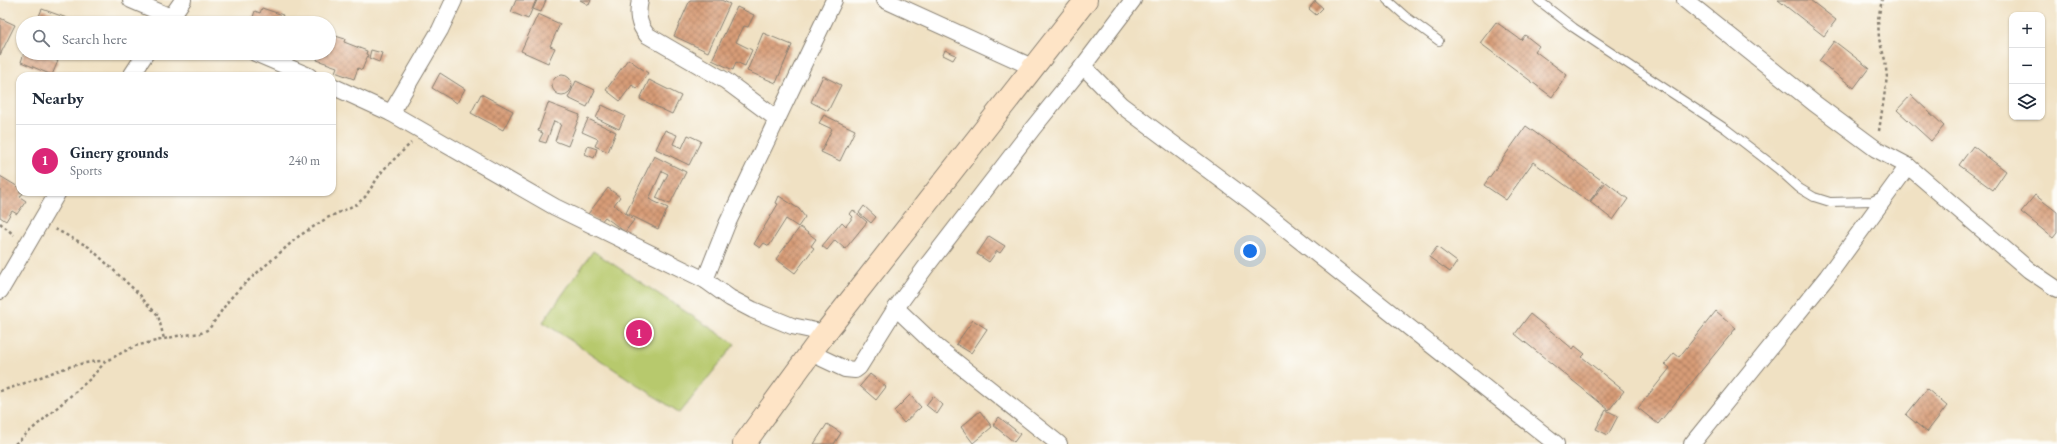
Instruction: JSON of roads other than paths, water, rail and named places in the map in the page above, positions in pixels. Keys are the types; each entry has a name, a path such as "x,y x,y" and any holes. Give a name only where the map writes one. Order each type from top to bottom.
{"main road":[{"path":"744,444 825,333 1032,66 1086,0"}],"street":[{"path":"131,0 164,16"},
{"path":"176,16 183,0"},
{"path":"391,113 440,30 454,0"},
{"path":"640,0 638,9 640,26 647,35 726,81 777,119"},
{"path":"705,280 726,224 834,0"},
{"path":"885,0 1032,66"},
{"path":"811,353 845,369 854,370 859,367 896,308 972,206 1083,66 1133,0"},
{"path":"1685,0 1814,103 1876,149 1908,166 2030,270 2057,289"},
{"path":"134,72 141,60"},
{"path":"271,60 300,72"},
{"path":"1083,66 1120,105 1256,205 1556,444"},
{"path":"336,88 391,113 425,131 555,207 705,280 730,298 753,310 792,326 825,333"},
{"path":"1692,444 1827,278 1891,192 1908,166"},
{"path":"0,291 56,196"},
{"path":"896,308 937,348 1059,444"}],"lane":[{"path":"1387,0 1405,16 1439,41"},
{"path":"1538,0 1574,28 1726,129 1778,169 1799,188 1814,197 1830,202 1872,201 1891,192"}],"place":[{"name":"Ginery grounds","path":"639,333"}]}
